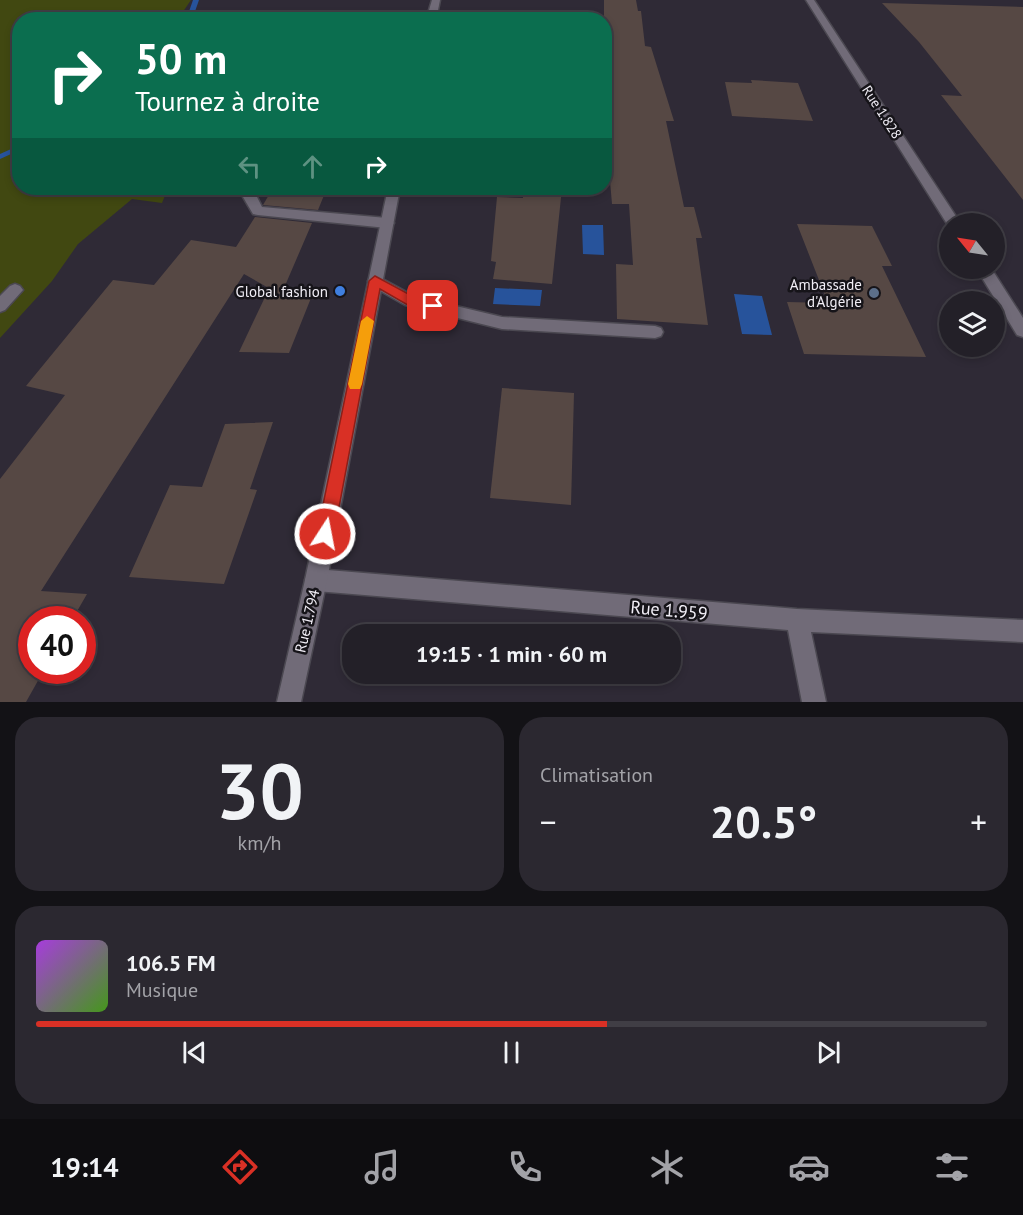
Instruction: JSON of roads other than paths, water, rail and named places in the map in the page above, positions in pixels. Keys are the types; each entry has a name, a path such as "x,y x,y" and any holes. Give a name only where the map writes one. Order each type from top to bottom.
{"street":[{"name":"Rue 1.828","path":"810,0 947,213"},
{"path":"250,195 258,211 387,223"},
{"name":"Rue 1.794","path":"289,702 316,580 393,195"},
{"path":"990,279 1023,331"},
{"path":"375,281 410,301 502,323 655,332"},
{"path":"0,306 15,290"},
{"name":"Rue 1.959","path":"316,580 797,620 1023,631"},
{"path":"797,620 814,702"}],"water":[{"path":"582,225 603,225 604,255 583,254"},
{"path":"495,288 542,290 540,306 493,304"},
{"path":"734,294 762,296 772,335 742,334"}],"waterway":[{"path":"192,12 196,0"},
{"path":"0,157 12,151"}],"place":[{"name":"Global fashion","path":"340,291"},
{"name":"Ambassade d'Algérie","path":"874,293"}]}
